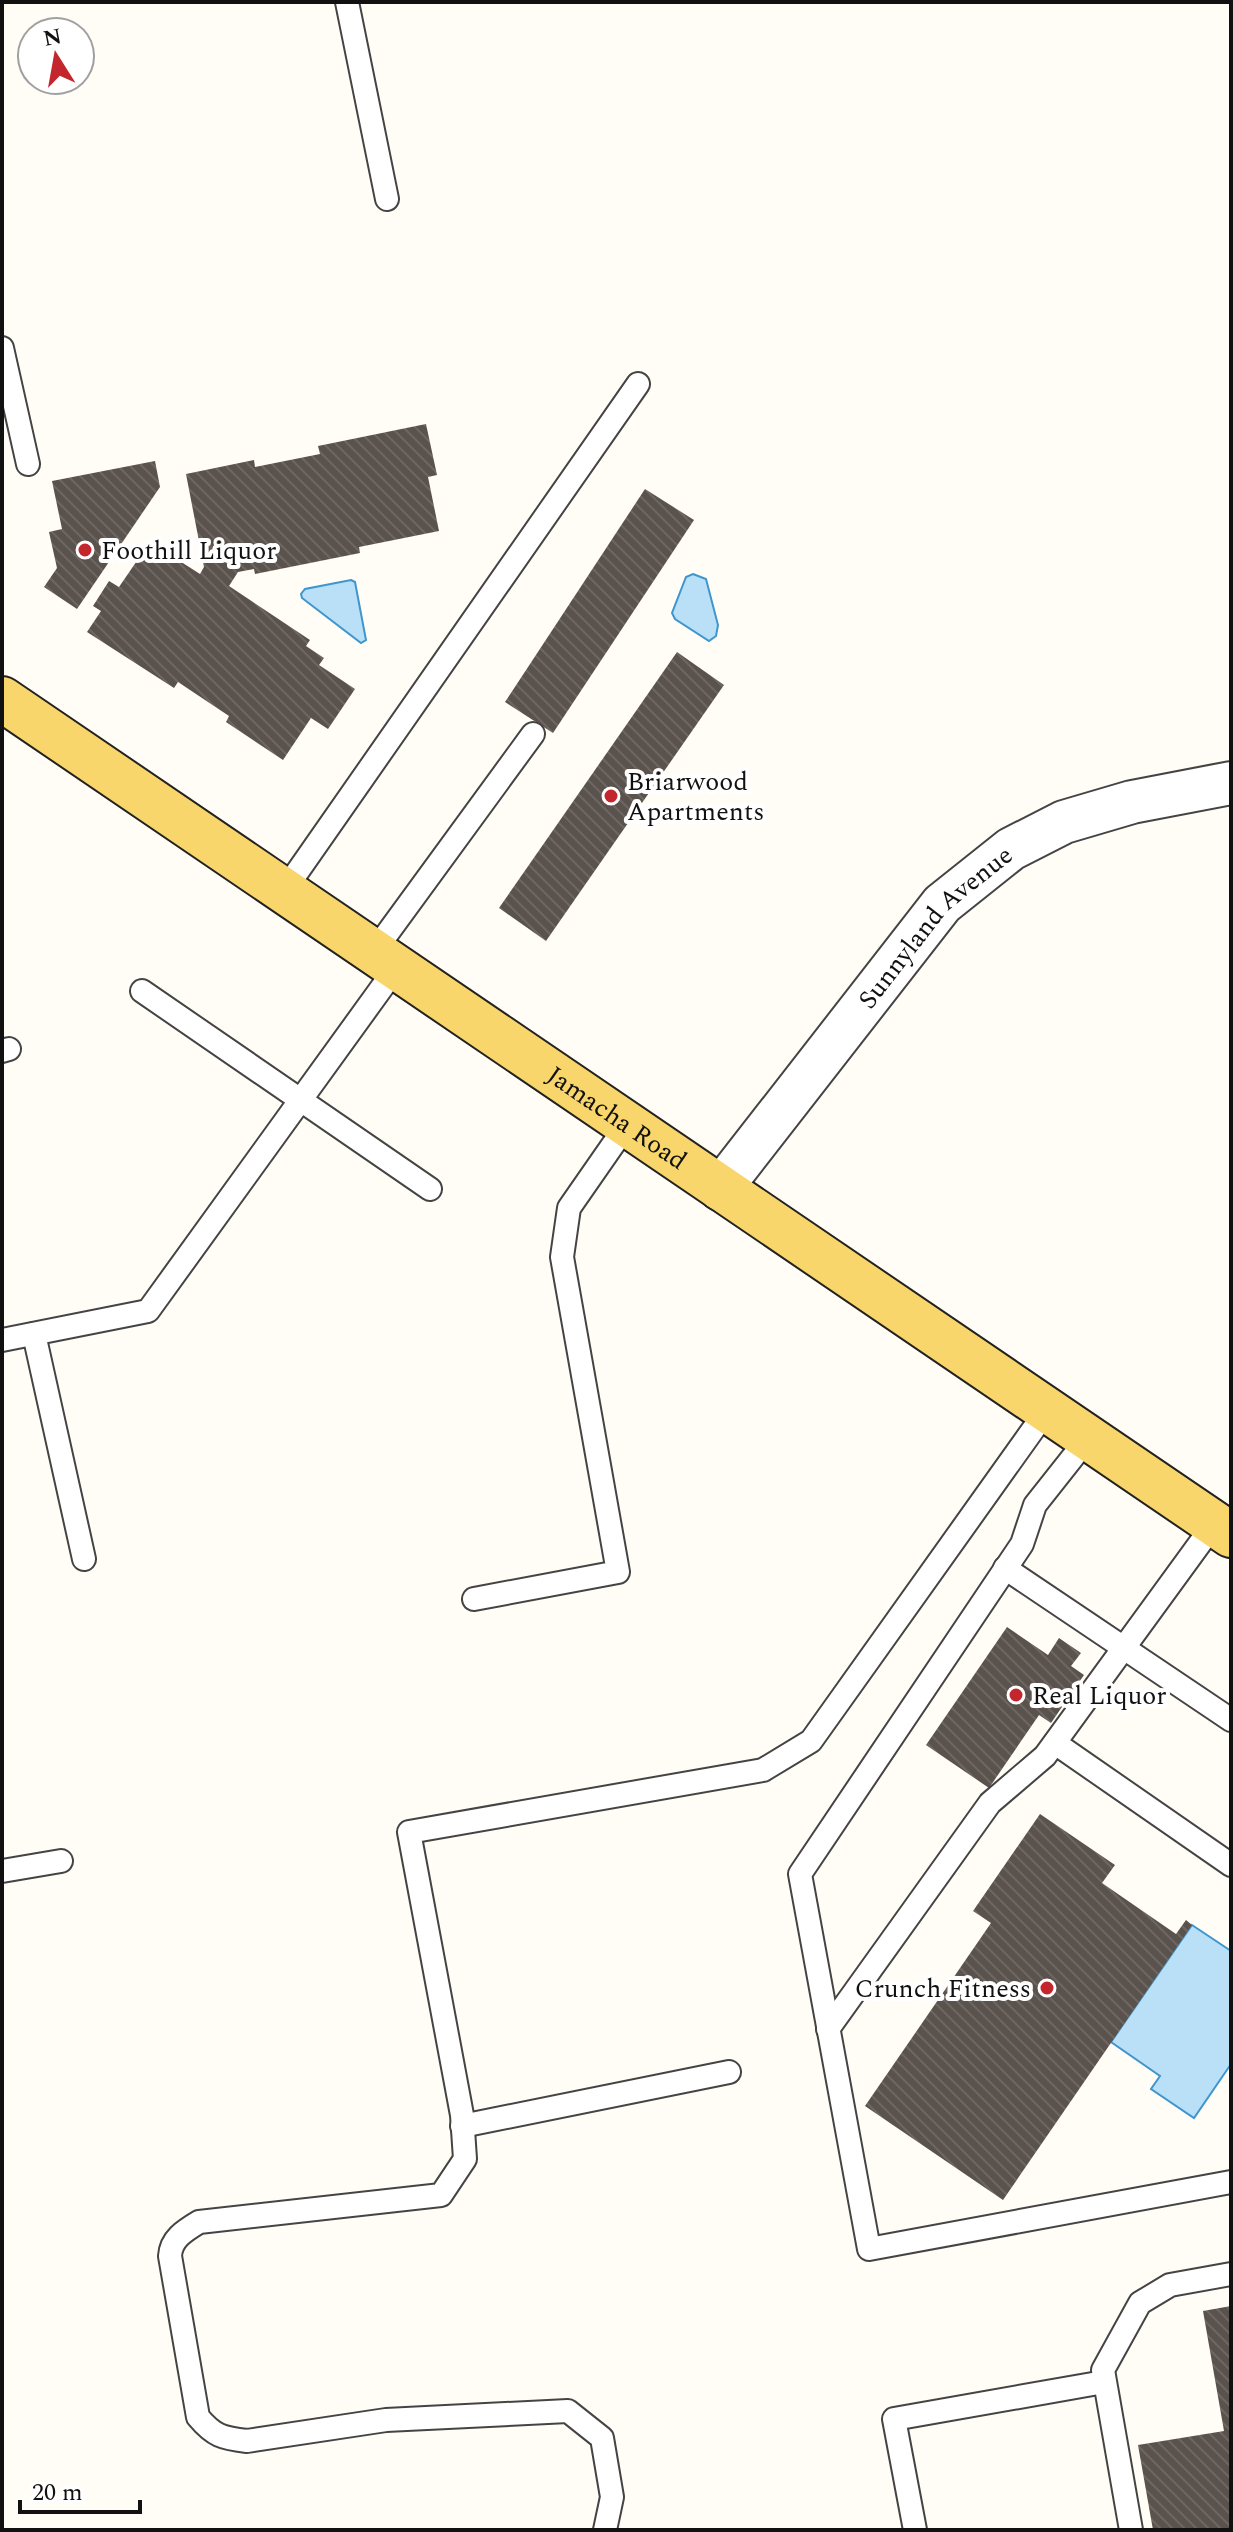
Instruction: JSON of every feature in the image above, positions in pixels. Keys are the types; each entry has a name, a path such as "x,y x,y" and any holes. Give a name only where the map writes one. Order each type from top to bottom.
{"main road":[{"name":"Jamacha Road","path":"2,699 1222,1529"}],"street":[{"name":"Sunnyland Avenue","path":"720,1189 942,904 1011,849 1064,822 1132,802 1231,783"}],"lane":[{"path":"347,2 387,199"},
{"path":"2,348 28,464"},
{"path":"284,891 638,384"},
{"path":"2,1340 148,1311 302,1099 385,960 533,734"},
{"path":"142,991 430,1189"},
{"path":"474,1599 618,1572 562,1257 569,1208 626,1126"},
{"path":"34,1334 84,1559"},
{"path":"605,2530 612,2497 602,2438 568,2411 386,2420 247,2441 227,2439 211,2432 198,2417 170,2256 171,2245 185,2230 199,2222 441,2195 465,2159 462,2126 409,1832 763,1770 811,1741 1047,1410"},
{"path":"1088,1438 1035,1505 1022,1544 800,1874 869,2249 1231,2182"},
{"path":"828,2029 990,1803 1045,1756 1124,1647 1222,1529"},
{"path":"1005,1568 1231,1720"},
{"path":"1055,1743 1231,1865"},
{"path":"2,1871 61,1861"},
{"path":"462,2126 729,2072"},
{"path":"1131,2530 1103,2370 1140,2303 1170,2285 1231,2274"},
{"path":"915,2530 894,2419 1104,2382"}],"water":[{"path":"693,574 706,579 718,625 716,636 709,641 675,619 672,613 686,577"},
{"path":"351,580 355,582 366,640 361,643 302,598 301,594 305,589"},
{"path":"1192,1925 1231,1951 1231,2064 1194,2118 1151,2089 1160,2076 1111,2042"}],"building":[{"path":"426,424 437,475 428,477 439,531 359,547 360,553 255,574 254,569 238,572 229,586 310,640 306,646 324,658 319,665 355,689 328,729 311,718 283,760 226,722 229,716 178,682 174,688 87,632 101,611 93,606 109,581 119,587 145,549 159,557 164,551 200,574 204,567 186,474 254,460 255,467 320,454 318,446"},
{"name":"Foothill Liquor","path":"155,461 160,487 77,609 44,587 57,568 49,532 62,529 52,481"},
{"path":"645,489 694,520 553,733 505,702"},
{"name":"Briarwood Apartments","path":"677,652 724,685 546,941 499,908"},
{"name":"Real Liquor","path":"1007,1627 1048,1655 1059,1638 1081,1653 1071,1666 1084,1675 1051,1723 1039,1715 989,1788 926,1745"},
{"name":"Crunch Fitness","path":"1040,1814 1115,1865 1102,1883 1176,1934 1186,1920 1192,1925 1003,2200 865,2106 991,1923 973,1911"},
{"path":"1231,2306 1231,2530 1153,2530 1138,2445 1224,2431 1203,2311"}],"place":[{"name":"Foothill Liquor","path":"85,550"},
{"name":"Briarwood Apartments","path":"611,796"},
{"name":"Real Liquor","path":"1016,1695"},
{"name":"Crunch Fitness","path":"1047,1988"}]}
